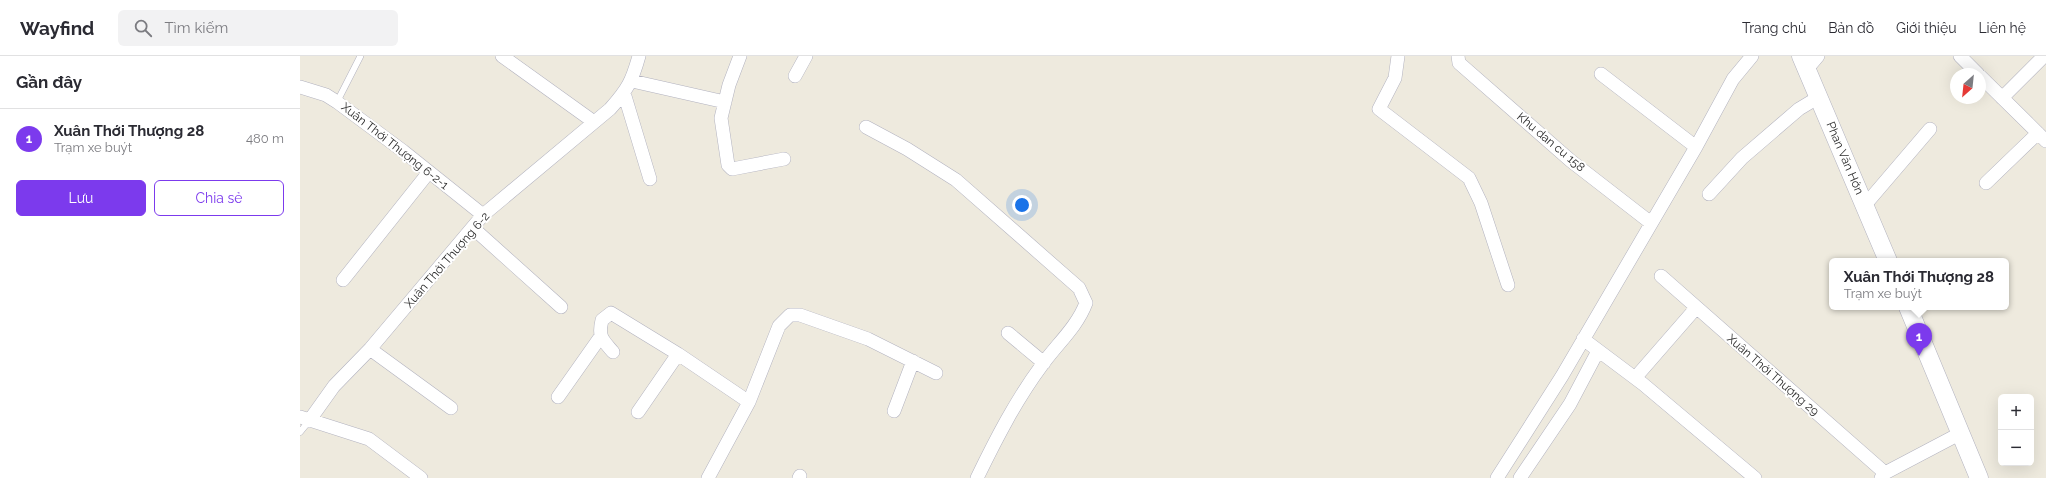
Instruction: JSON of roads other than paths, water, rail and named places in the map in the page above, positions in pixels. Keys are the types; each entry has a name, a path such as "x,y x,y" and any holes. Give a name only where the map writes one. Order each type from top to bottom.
{"main road":[{"name":"Phan Văn Hớn","path":"1809,60 1819,97 1887,258"},
{"path":"1909,310 1979,478"}],"street":[{"path":"502,56 594,122"},
{"name":"Xuân Thới Thượng 6-2","path":"305,419 370,348 483,215 594,122 624,93 632,80 639,56"},
{"path":"740,56 721,118 728,165 732,169 784,159"},
{"path":"795,76 806,56"},
{"path":"1398,56 1395,78 1379,109 1469,178 1482,203 1508,285"},
{"name":"Khu dan cu 158","path":"1458,56 1459,63 1571,160 1651,223"},
{"path":"1498,478 1584,339 1696,147 1733,79 1752,56"},
{"path":"1960,56 1972,68"},
{"path":"2002,98 2044,56"},
{"path":"1600,74 1696,147"},
{"path":"632,80 725,102"},
{"path":"1986,82 2042,137 1986,183"},
{"name":"Xuân Thới Thượng 6-2-1","path":"300,87 326,95 337,102 483,215"},
{"path":"624,93 650,179"},
{"path":"1709,194 1742,158 1799,109 1819,97"},
{"path":"866,127 956,180 1079,288 1086,303 1081,316 1044,362 999,432 977,478"},
{"path":"1865,204 1930,129"},
{"path":"343,280 429,172"},
{"path":"473,228 561,307"},
{"name":"Xuân Thới Thượng 29","path":"1661,276 1883,476"},
{"path":"1635,378 1696,308"},
{"path":"613,352 601,336 600,332 602,320 611,313 678,354 749,402"},
{"path":"708,478 749,402 779,326 790,315 800,315 868,339 936,373"},
{"path":"1008,333 1044,362"},
{"path":"558,397 601,336"},
{"path":"1584,339 1635,378 1751,476"},
{"path":"370,348 451,408"},
{"path":"1520,478 1570,404 1598,351"},
{"path":"638,412 678,354"},
{"path":"894,412 913,361"},
{"path":"305,419 355,433 369,439 404,473 421,478"},
{"path":"1883,476 1961,433"}],"lane":[{"path":"337,102 360,57"},
{"path":"300,432 305,419"}],"place":[{"name":"Xuân Thới Thượng 28","path":"1919,356"}]}
